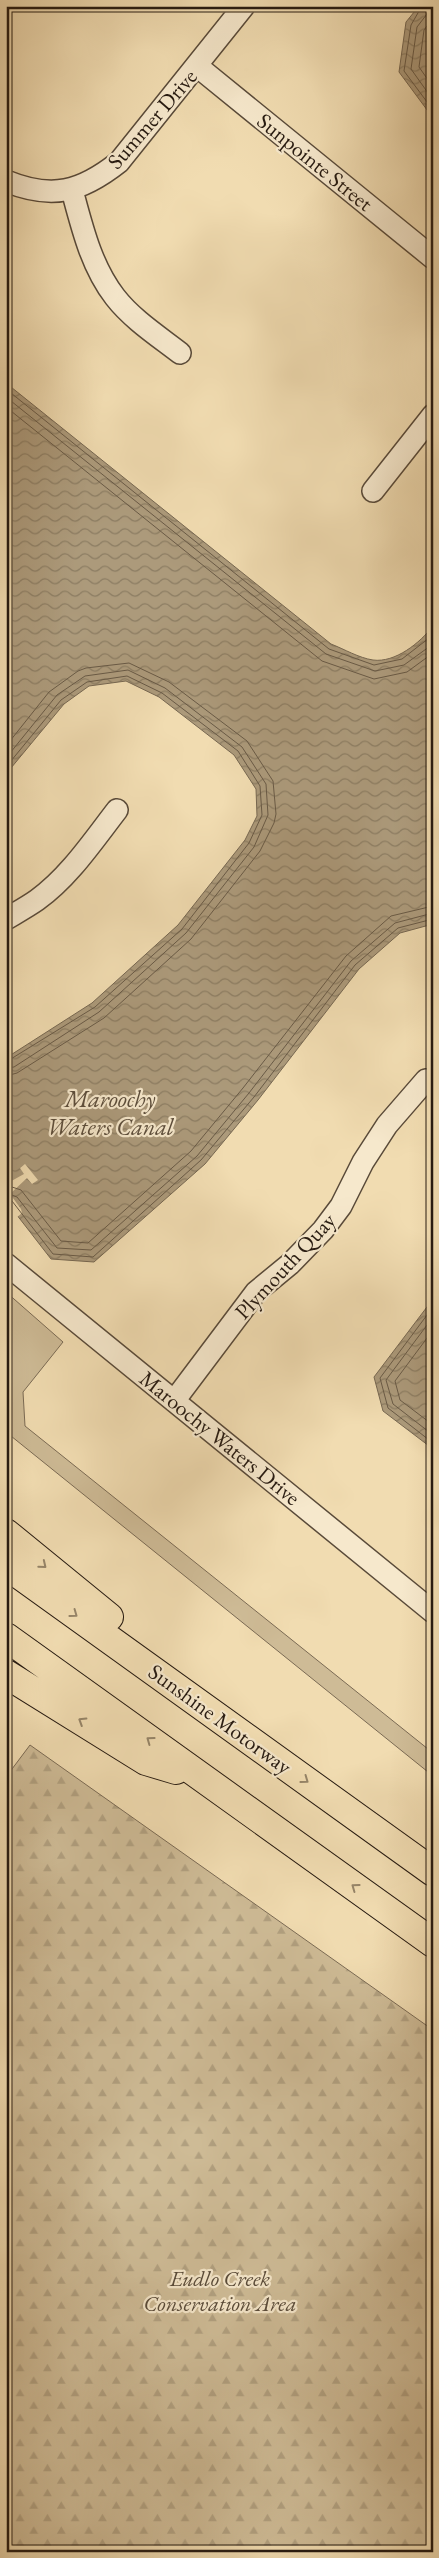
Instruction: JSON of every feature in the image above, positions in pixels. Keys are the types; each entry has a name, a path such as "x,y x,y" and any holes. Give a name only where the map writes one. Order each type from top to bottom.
{"highway":[{"path":"6,1532 90,1602 222,1702 266,1751"},
{"name":"Sunshine Motorway","path":"6,1565 433,1872"},
{"path":"6,1637 433,1943"},
{"path":"6,1674 146,1761 204,1779"}],"street":[{"name":"Summer Drive","path":"6,181 40,191 72,190 97,179 119,162 198,66 244,6"},
{"name":"Sunpointe Street","path":"198,66 433,258"},
{"path":"72,190 88,245 101,276 116,298 145,326 180,353"},
{"path":"373,491 433,415"},
{"path":"6,918 36,901 54,886 86,850 117,810"},
{"name":"Plymouth Quay","path":"174,1401 256,1292 290,1264 323,1230 341,1206 363,1162 387,1124 426,1080"},
{"name":"Maroochy Waters Drive","path":"6,1264 433,1612"}],"green space":[{"path":"6,1292 63,1342 23,1392 25,1426 433,1753 433,1776 6,1432"},
{"name":"Eudlo Creek Conservation Area","path":"30,1745 433,2030 433,2552 6,2552 6,1777"}],"water":[{"path":"419,6 433,6 433,118 399,72 406,22"},
{"name":"Maroochy Waters Canal","path":"6,383 331,644 362,657 381,660 398,655 414,645 433,626 433,924 400,933 359,969 258,1100 205,1164 94,1262 51,1259 6,1201 6,1058 92,1003 178,925 245,840 257,816 256,789 234,755 159,697 126,681 89,686 64,704 6,774"},
{"path":"433,1299 433,1449 383,1411 374,1377"}],"pier":[{"path":"25,1164 38,1180 32,1184 27,1178 10,1194 22,1213 16,1218 6,1205 6,1184 24,1174 20,1168"}]}
